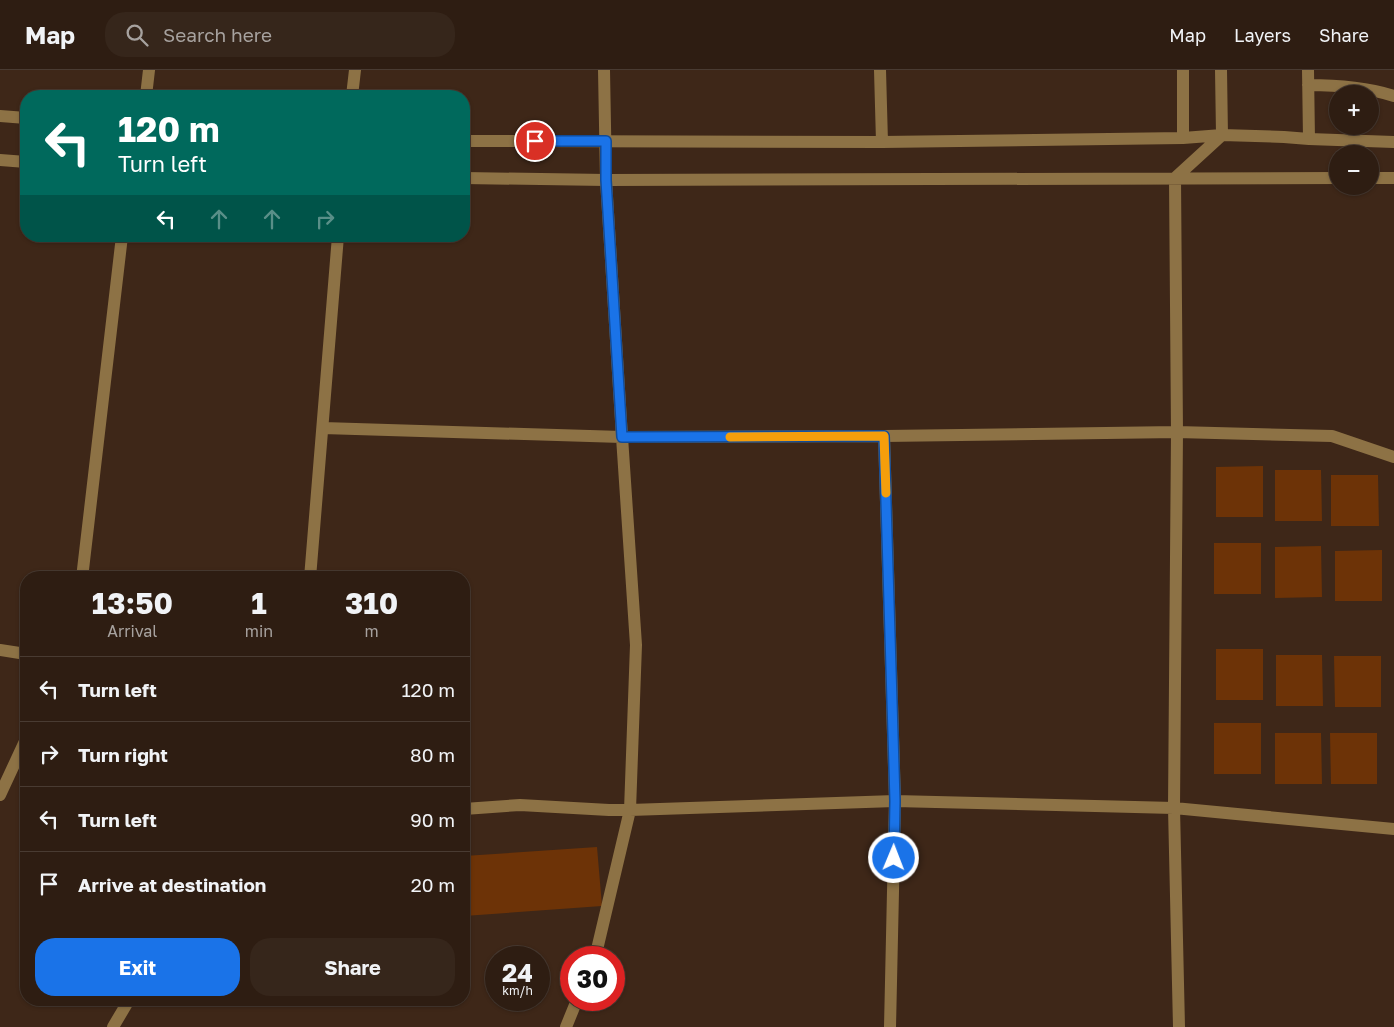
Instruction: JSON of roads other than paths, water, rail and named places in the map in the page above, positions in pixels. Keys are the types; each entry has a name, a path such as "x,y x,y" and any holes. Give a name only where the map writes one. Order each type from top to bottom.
{"street":[{"path":"147,90 149,70"},
{"path":"353,90 355,70"},
{"path":"598,946 630,810 636,645 606,180 604,70"},
{"path":"880,70 882,142"},
{"path":"1183,70 1183,138"},
{"path":"1179,1027 1174,808 1177,432 1175,178 1222,135 1221,70"},
{"path":"1308,70 1309,139"},
{"path":"1308,85 1346,86 1368,89 1394,96"},
{"path":"0,116 20,118"},
{"path":"470,141 882,142 1183,138 1222,135 1394,142"},
{"path":"0,160 20,162"},
{"path":"470,178 606,180 1329,178"},
{"path":"1379,178 1394,178"},
{"path":"83,571 121,242"},
{"path":"311,571 338,242"},
{"path":"323,428 622,437 1177,432 1332,436 1394,457"},
{"path":"884,436 895,801 890,1027"},
{"path":"0,650 20,653"},
{"path":"0,795 20,752"},
{"path":"470,809 520,805 630,810 895,801 1174,808 1394,828"},
{"path":"113,1027 125,1006"},
{"path":"566,1027 573,1011"}]}
